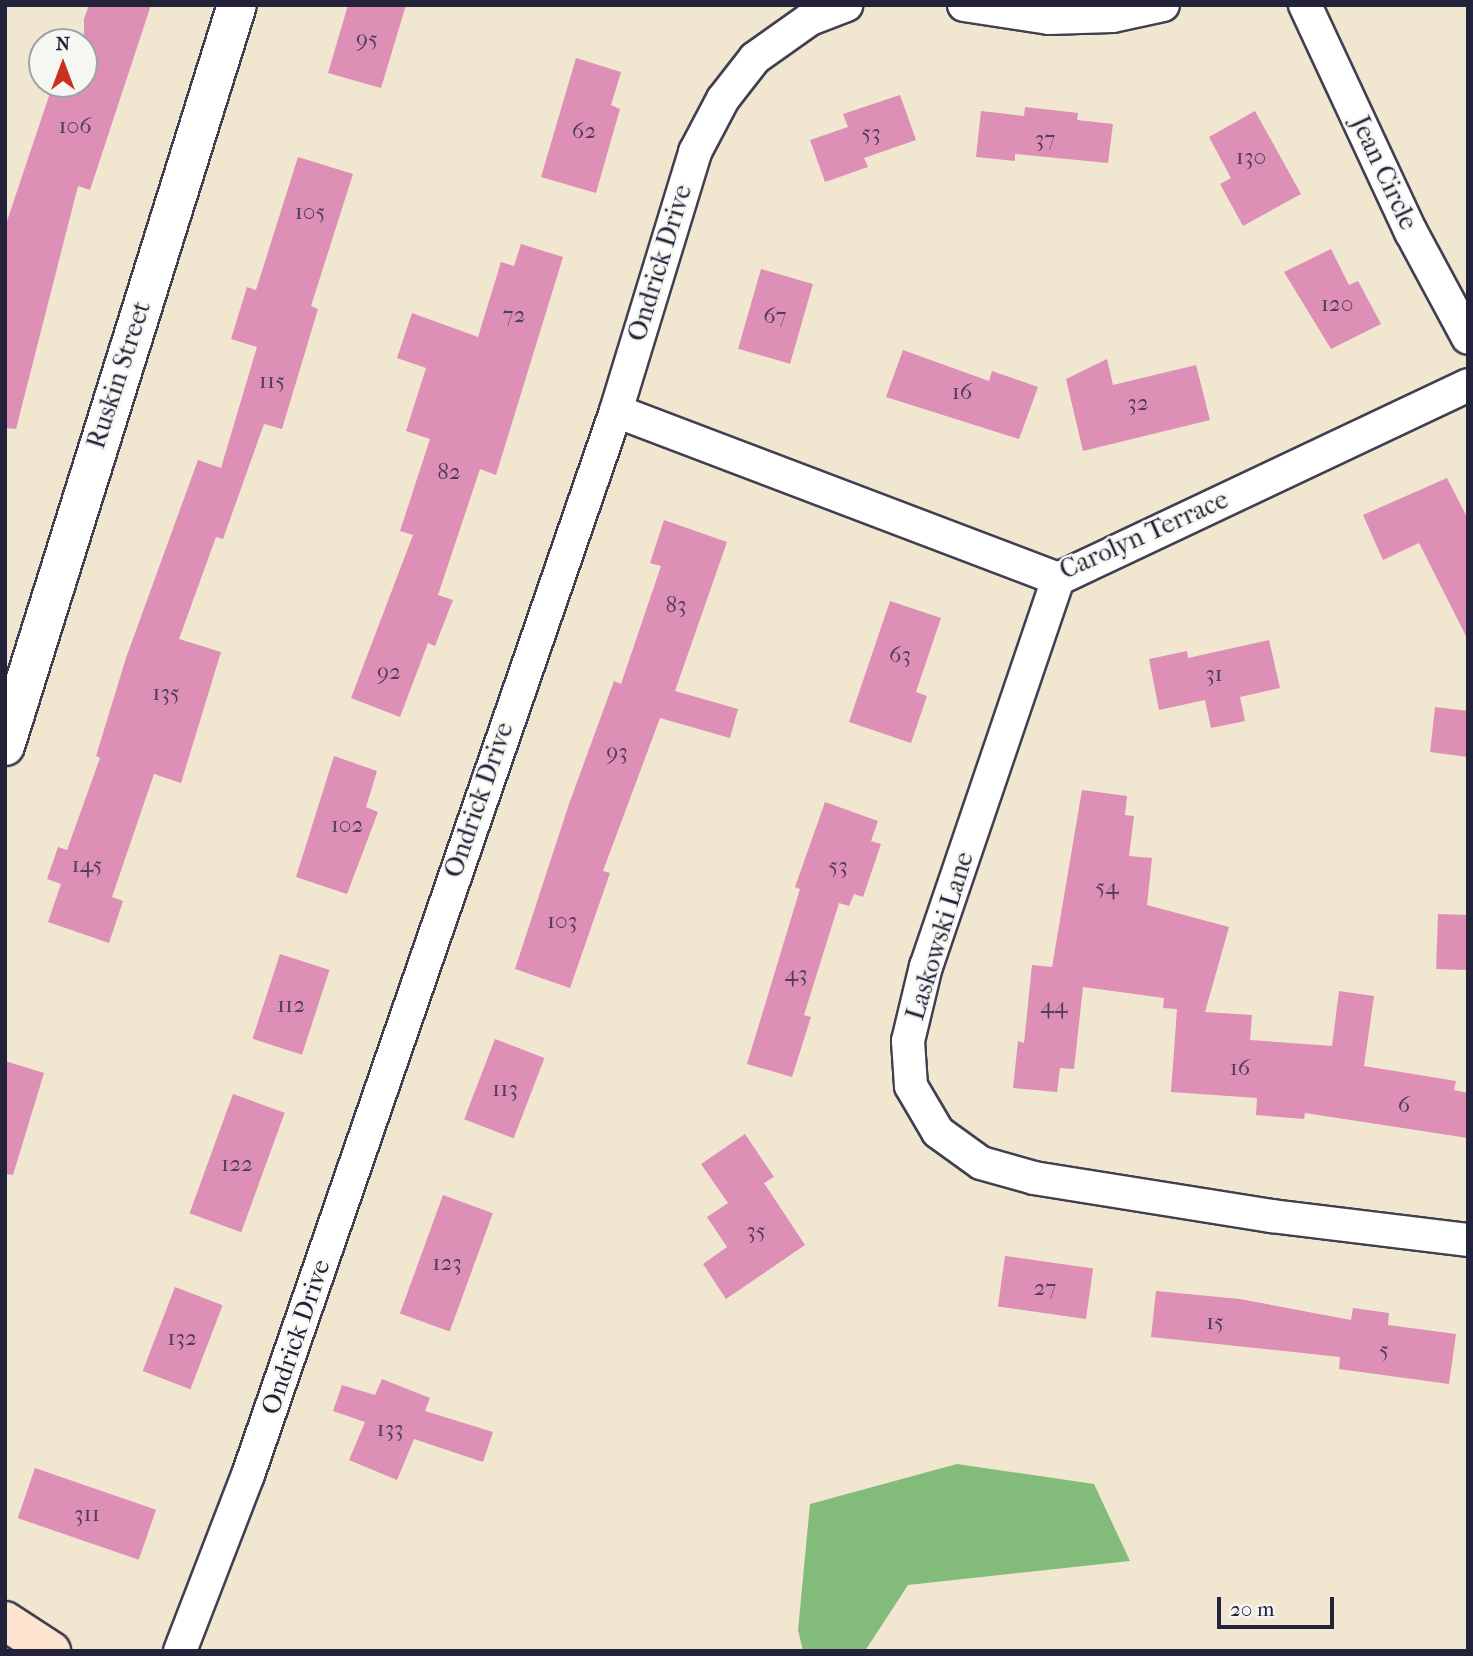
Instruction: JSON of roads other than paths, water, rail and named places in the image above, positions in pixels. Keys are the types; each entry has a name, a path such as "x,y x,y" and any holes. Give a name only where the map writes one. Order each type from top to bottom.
{"main road":[{"path":"5,1621 51,1651"}],"street":[{"name":"Ruskin Street","path":"5,746 237,5"},
{"name":"Ondrick Drive","path":"180,1651 248,1475 616,411 695,152 723,99 755,58 810,19 846,5"},
{"path":"964,5 1049,18 1112,16 1163,5"},
{"name":"Jean Circle","path":"1305,5 1411,232 1468,338"},
{"name":"Carolyn Terrace","path":"616,411 1058,579 1468,385"},
{"name":"Laskowski Lane","path":"1058,579 926,966 908,1041 911,1086 938,1132 981,1163 1034,1178 1272,1216 1468,1240"}]}
